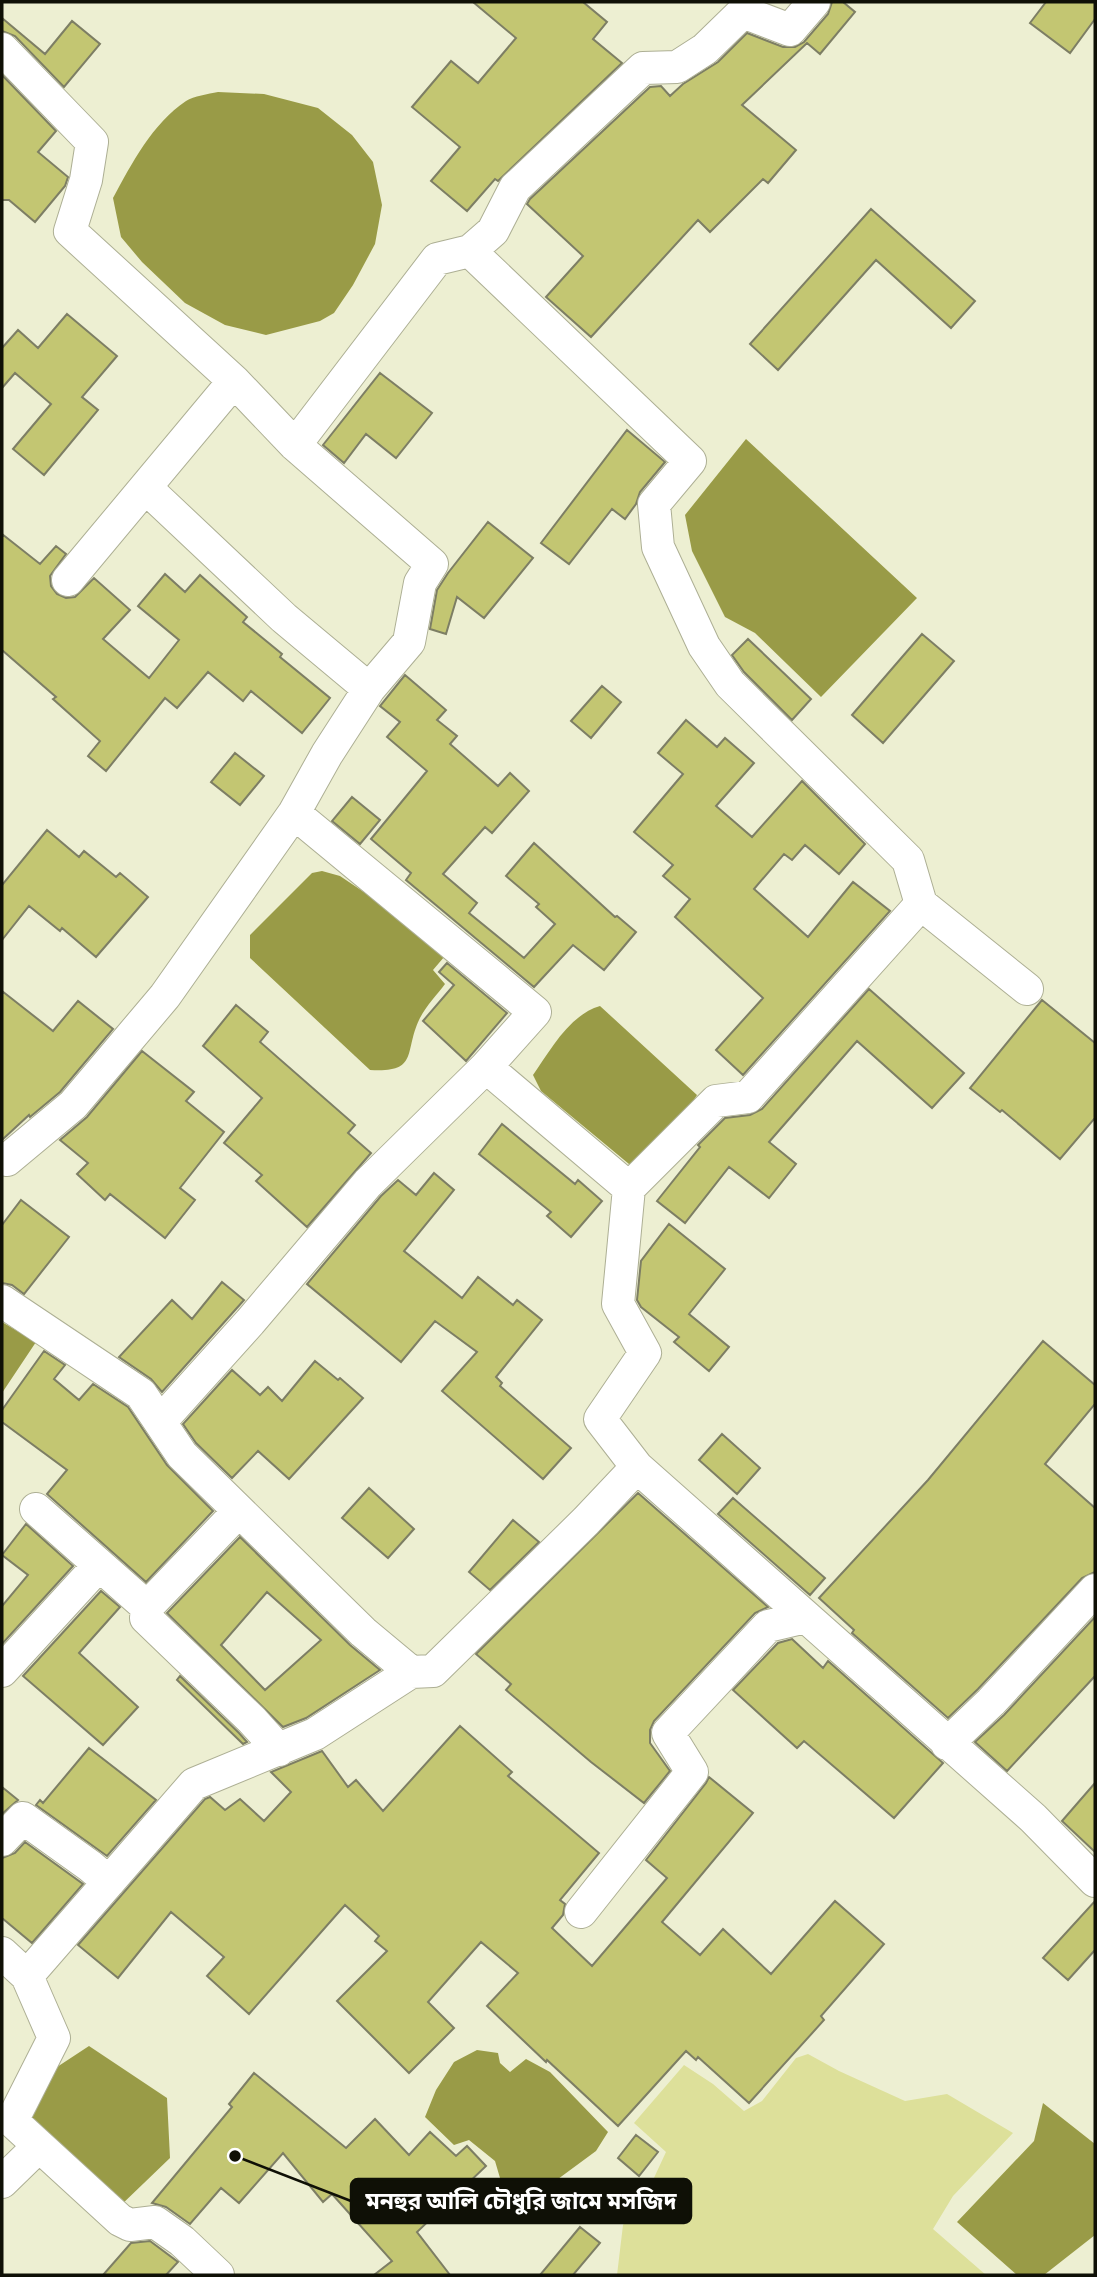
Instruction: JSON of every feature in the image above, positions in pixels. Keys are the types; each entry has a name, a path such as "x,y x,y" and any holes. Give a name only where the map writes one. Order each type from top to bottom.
{"street":[{"path":"295,445 437,259 470,251 493,230 515,188 643,68 677,67 705,49 740,7 790,30 814,2"},
{"path":"2,49 92,142 86,180 70,231 234,381 295,445 432,564 420,583 409,642 369,689 327,754 294,813 165,996 73,1105 4,1162"},
{"path":"470,251 690,461 654,504 658,547 704,646 730,684 908,860 921,904 1027,989"},
{"path":"68,580 234,381"},
{"path":"146,488 284,618 369,689"},
{"path":"160,1422 368,1184 486,1067 535,1012 294,813"},
{"path":"921,904 748,1097 716,1101 629,1188 618,1304 645,1353 600,1419 638,1467 1032,1818 1095,1881"},
{"path":"486,1067 629,1188"},
{"path":"2,1301 141,1394 182,1455 363,1632 411,1672"},
{"path":"27,1976 194,1784 315,1734 411,1672 433,1671 638,1467"},
{"path":"36,1509 146,1607"},
{"path":"239,1511 146,1607 146,1618 252,1720 279,1750"},
{"path":"4,1663 99,1565"},
{"path":"947,1744 991,1702 1095,1590"},
{"path":"581,1912 692,1772 668,1734 768,1626 806,1618"},
{"path":"2,1840 23,1818 109,1882"},
{"path":"2,1952 27,1976 54,2038 12,2121 120,2220 130,2225 155,2222 218,2275"},
{"path":"2,2182 39,2146"}],"green space":[{"path":"808,2054 905,2101 947,2094 1013,2133 953,2196 933,2229 986,2275 617,2275 623,2225 653,2180 666,2152 634,2123 684,2065 713,2084 744,2111 762,2101 796,2058"}],"shaded area":[{"path":"218,92 264,94 318,108 352,135 373,162 382,205 375,244 334,313 320,321 266,335 225,325 185,303 142,262 121,237 113,198 144,145 163,121 186,101"},
{"path":"746,439 917,598 821,697 755,633 725,617 692,551 685,515"},
{"path":"322,871 340,876 450,950 433,970 445,984 422,1015 407,1058 396,1068 370,1070 250,958 250,935 312,873"},
{"path":"600,1006 697,1095 676,1128 635,1169 541,1091 533,1075 570,1025"},
{"path":"2,1322 36,1342 2,1393"},
{"path":"89,2046 167,2098 170,2158 118,2208 34,2128 28,2112 54,2069"},
{"path":"477,2050 498,2053 500,2063 510,2072 526,2059 550,2072 608,2132 596,2151 558,2179 543,2204 500,2178 495,2161 469,2140 454,2145 425,2117 436,2090 454,2062"},
{"path":"1043,2103 1095,2144 1095,2235 1044,2275 1017,2275 957,2222 1034,2141"}],"building":[{"path":"473,2 583,2 607,22 593,39 622,63 498,181 495,179 467,211 431,181 460,147 412,107 451,61 478,83 516,38"},
{"path":"832,2 843,2 855,12 820,54 807,43 742,105 796,150 768,183 763,179 710,232 698,220 591,337 546,297 583,256 527,204 530,199 650,87 661,86 670,96 683,84 718,62 747,33 783,47 795,47 804,42 828,14"},
{"path":"1046,2 1095,2 1095,19 1070,53 1030,23"},
{"path":"2,18 45,54 72,21 100,44 64,87 15,36 2,31"},
{"path":"2,75 56,131 38,152 68,177 65,186 35,222 9,200 2,200"},
{"path":"871,209 975,301 951,328 876,260 778,370 750,344"},
{"path":"67,314 117,356 82,397 98,410 44,475 13,449 51,404 15,373 2,388 2,348 18,330 38,348"},
{"path":"380,373 432,413 396,458 366,434 344,463 323,445"},
{"path":"627,430 665,462 640,492 636,504 625,519 612,509 569,564 541,543"},
{"path":"488,522 533,558 484,618 457,597 446,634 430,629 437,590"},
{"path":"2,534 40,564 56,546 66,554 50,576 51,586 57,594 66,598 75,597 94,578 130,610 103,639 149,678 179,640 138,606 165,574 185,592 200,575 247,617 243,622 330,698 302,733 251,691 243,701 208,672 177,708 165,698 106,771 88,756 100,741 53,699 56,697 2,650"},
{"path":"922,634 954,661 883,743 852,715"},
{"path":"748,639 811,699 792,720 744,672 732,655"},
{"path":"405,675 446,710 437,720 457,736 450,744 498,786 510,773 529,791 492,833 485,827 443,874 477,903 469,913 524,958 555,924 536,907 539,904 506,876 534,843 615,917 636,932 604,970 573,945 534,987 406,880 411,873 371,839 427,771 387,737 400,722 380,706"},
{"path":"602,686 621,702 591,738 571,721"},
{"path":"686,720 717,747 725,738 754,763 716,806 752,837 802,781 865,844 839,874 805,845 792,860 784,854 754,889 808,937 853,882 890,911 743,1075 716,1050 763,998 675,917 690,899 663,876 673,865 634,832 683,774 658,753"},
{"path":"235,753 264,776 240,805 211,782"},
{"path":"352,797 380,820 360,844 332,821"},
{"path":"47,830 79,857 84,851 116,877 120,873 148,897 96,957 62,928 60,931 29,906 2,940 2,885"},
{"path":"447,963 507,1013 466,1061 423,1021 454,985 439,972"},
{"path":"869,989 964,1073 932,1108 857,1041 769,1142 796,1164 769,1198 729,1167 685,1223 657,1201 700,1147 698,1145 725,1118 750,1115 762,1109"},
{"path":"2,991 53,1031 78,1001 113,1029 60,1092 2,1140"},
{"path":"1042,1000 1095,1043 1095,1118 1060,1159 1002,1110 1000,1112 970,1088"},
{"path":"236,1005 268,1032 260,1042 355,1125 348,1133 371,1153 307,1227 256,1181 262,1175 224,1143 262,1098 203,1046"},
{"path":"142,1051 194,1092 186,1101 224,1132 180,1188 195,1200 165,1238 110,1194 105,1200 77,1174 88,1163 60,1140 87,1117"},
{"path":"502,1124 575,1184 578,1180 602,1201 571,1237 547,1216 551,1212 479,1154"},
{"path":"434,1173 454,1190 404,1251 462,1298 478,1277 513,1305 517,1300 542,1320 496,1377 502,1383 500,1386 571,1448 543,1479 442,1391 477,1352 435,1321 401,1362 307,1284 381,1196 398,1180 416,1195"},
{"path":"21,1200 69,1237 24,1294 12,1285 2,1283 2,1225"},
{"path":"669,1224 725,1269 689,1314 729,1347 709,1371 674,1342 679,1337 641,1307 637,1300 641,1261"},
{"path":"222,1282 244,1300 162,1392 151,1379 119,1357 172,1300 192,1319"},
{"path":"1043,1341 1095,1385 1095,1404 1045,1464 1095,1508 1095,1572 1082,1578 948,1718 852,1633 854,1630 819,1598 928,1480"},
{"path":"44,1351 65,1365 54,1379 79,1400 93,1384 128,1407 167,1465 213,1511 146,1582 47,1494 67,1470 2,1422 2,1410"},
{"path":"315,1361 363,1398 289,1479 258,1451 232,1478 196,1443 183,1424 232,1370 260,1395 268,1387 282,1401"},
{"path":"722,1434 760,1468 737,1494 699,1460"},
{"path":"369,1488 414,1529 388,1558 342,1518"},
{"path":"638,1493 768,1607 755,1613 654,1721 650,1730 650,1743 670,1771 644,1803 506,1690 511,1684 476,1654"},
{"path":"733,1498 825,1578 810,1595 718,1514"},
{"path":"513,1520 539,1542 490,1590 469,1572"},
{"path":"26,1524 73,1566 2,1644 2,1606 28,1575 2,1555"},
{"path":"240,1537 350,1645 380,1670 306,1718 283,1727 167,1613","holes":["267,1592 321,1640 265,1690 221,1645"]},
{"path":"101,1591 120,1607 79,1653 138,1707 103,1745 23,1676"},
{"path":"1095,1617 1095,1676 1007,1771 975,1742 1004,1715"},
{"path":"792,1639 823,1668 828,1661 943,1763 894,1818 804,1741 797,1748 733,1690 778,1643"},
{"path":"180,1676 247,1742 243,1744 177,1680"},
{"path":"460,1726 512,1772 508,1776 599,1853 560,1900 565,1904 563,1915 552,1928 592,1966 667,1878 646,1860 709,1777 753,1813 662,1922 700,1955 723,1929 771,1974 835,1901 884,1944 821,2016 824,2020 749,2103 698,2057 696,2060 686,2051 618,2126 487,2006 518,1973 481,1942 428,2002 454,2028 409,2073 337,2001 387,1951 375,1941 379,1936 345,1905 249,2014 207,1976 224,1957 171,1912 118,1978 78,1945 205,1799 210,1797 225,1810 240,1799 264,1821 291,1792 271,1772 322,1751 348,1787 356,1780 383,1811"},
{"path":"89,1748 156,1800 107,1856 36,1805 40,1800 43,1803"},
{"path":"1095,1783 1095,1852 1062,1821"},
{"path":"2,1787 18,1800 2,1814"},
{"path":"25,1842 83,1884 32,1943 2,1918 2,1858 15,1853"},
{"path":"1095,1901 1095,1950 1068,1980 1043,1958"},
{"path":"254,2073 346,2148 375,2119 409,2155 430,2132 456,2156 467,2146 486,2166 417,2232 450,2275 374,2275 392,2261 332,2194 323,2202 283,2153 239,2203 221,2188 190,2224 166,2207 152,2203 232,2107 229,2104"},
{"path":"636,2135 658,2152 639,2176 618,2158"},
{"path":"580,2227 600,2243 573,2275 540,2275"},
{"path":"150,2241 178,2262 166,2275 103,2275 131,2243"}],"place":[{"name":"মনহুর আলি চৌধুরি জামে মসজিদ","path":"235,2156"}]}
